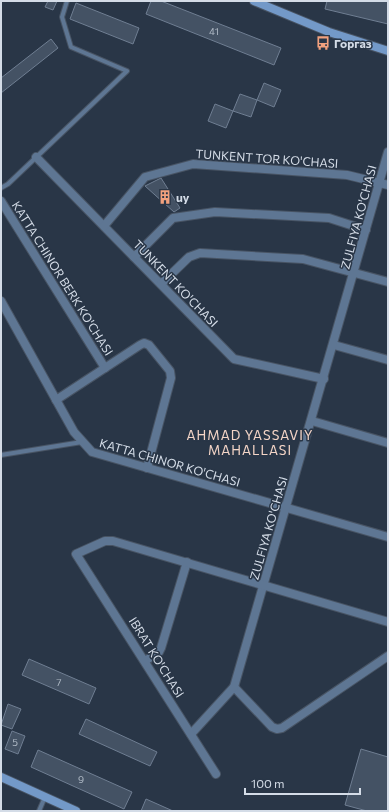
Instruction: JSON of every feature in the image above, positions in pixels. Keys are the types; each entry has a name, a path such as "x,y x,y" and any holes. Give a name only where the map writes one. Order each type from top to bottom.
{"main road":[{"path":"254,1 329,32 388,51"},
{"path":"1,776 73,810"}],"street":[{"name":"ZULFIYA KO'CHASI","path":"190,734 234,687 334,345 388,152"},
{"name":"TUNKENT KO'CHASI","path":"36,157 234,359 324,379"},
{"name":"TUNKENT TOR KO'CHASI","path":"104,226 145,177 193,164 347,175 388,185"},
{"name":"KATTA CHINOR BERK KO'CHASI","path":"1,201 105,368"},
{"path":"134,257 173,218 215,212 329,218 366,230"},
{"path":"161,284 189,257 200,253 303,259 388,282"},
{"name":"KATTA CHINOR KO'CHASI","path":"1,301 74,432 92,452 388,537"},
{"name":"KATTA CHINOR BERK KO'CHASI","path":"56,400 144,343 149,345 170,371 171,378 147,468"},
{"path":"334,345 388,360"},
{"path":"312,421 388,443"},
{"name":"IBRAT KO'CHASI","path":"187,562 113,542 105,542 76,554 216,774"},
{"path":"145,661 159,652 162,648 187,562 388,622"},
{"path":"234,687 272,727 282,728 388,656"}],"lane":[{"path":"1,188 8,184 127,71 71,47 62,17 67,1"},
{"path":"1,455 83,441"},
{"path":"39,811 45,796"}],"building":[{"path":"48,1 57,1 53,10 45,7"},
{"path":"151,1 161,1 281,48 274,65 146,14"},
{"path":"327,1 388,1 388,24 325,9"},
{"path":"76,3 139,28 133,44 70,19"},
{"path":"51,39 58,48 1,93 1,78"},
{"path":"264,83 281,90 274,107 257,100"},
{"path":"240,94 257,100 251,117 233,111"},
{"path":"215,104 233,111 226,128 208,121"},
{"name":"uy","path":"161,178 180,208 174,212 145,186"},
{"path":"29,659 96,688 89,704 22,675"},
{"path":"8,704 21,709 12,729 1,725"},
{"path":"86,719 157,752 150,766 79,734"},
{"path":"12,731 25,736 18,754 5,749"},
{"path":"361,749 388,757 388,811 367,811 345,805"},
{"path":"38,750 132,792 124,809 31,767"},
{"path":"146,799 173,811 141,811"}],"place":[{"name":"Горгаз","path":"323,43"},
{"name":"uy","path":"165,197"}],"district":[{"name":"AHMAD YASSAVIY MAHALLASI","path":"250,442"}]}
